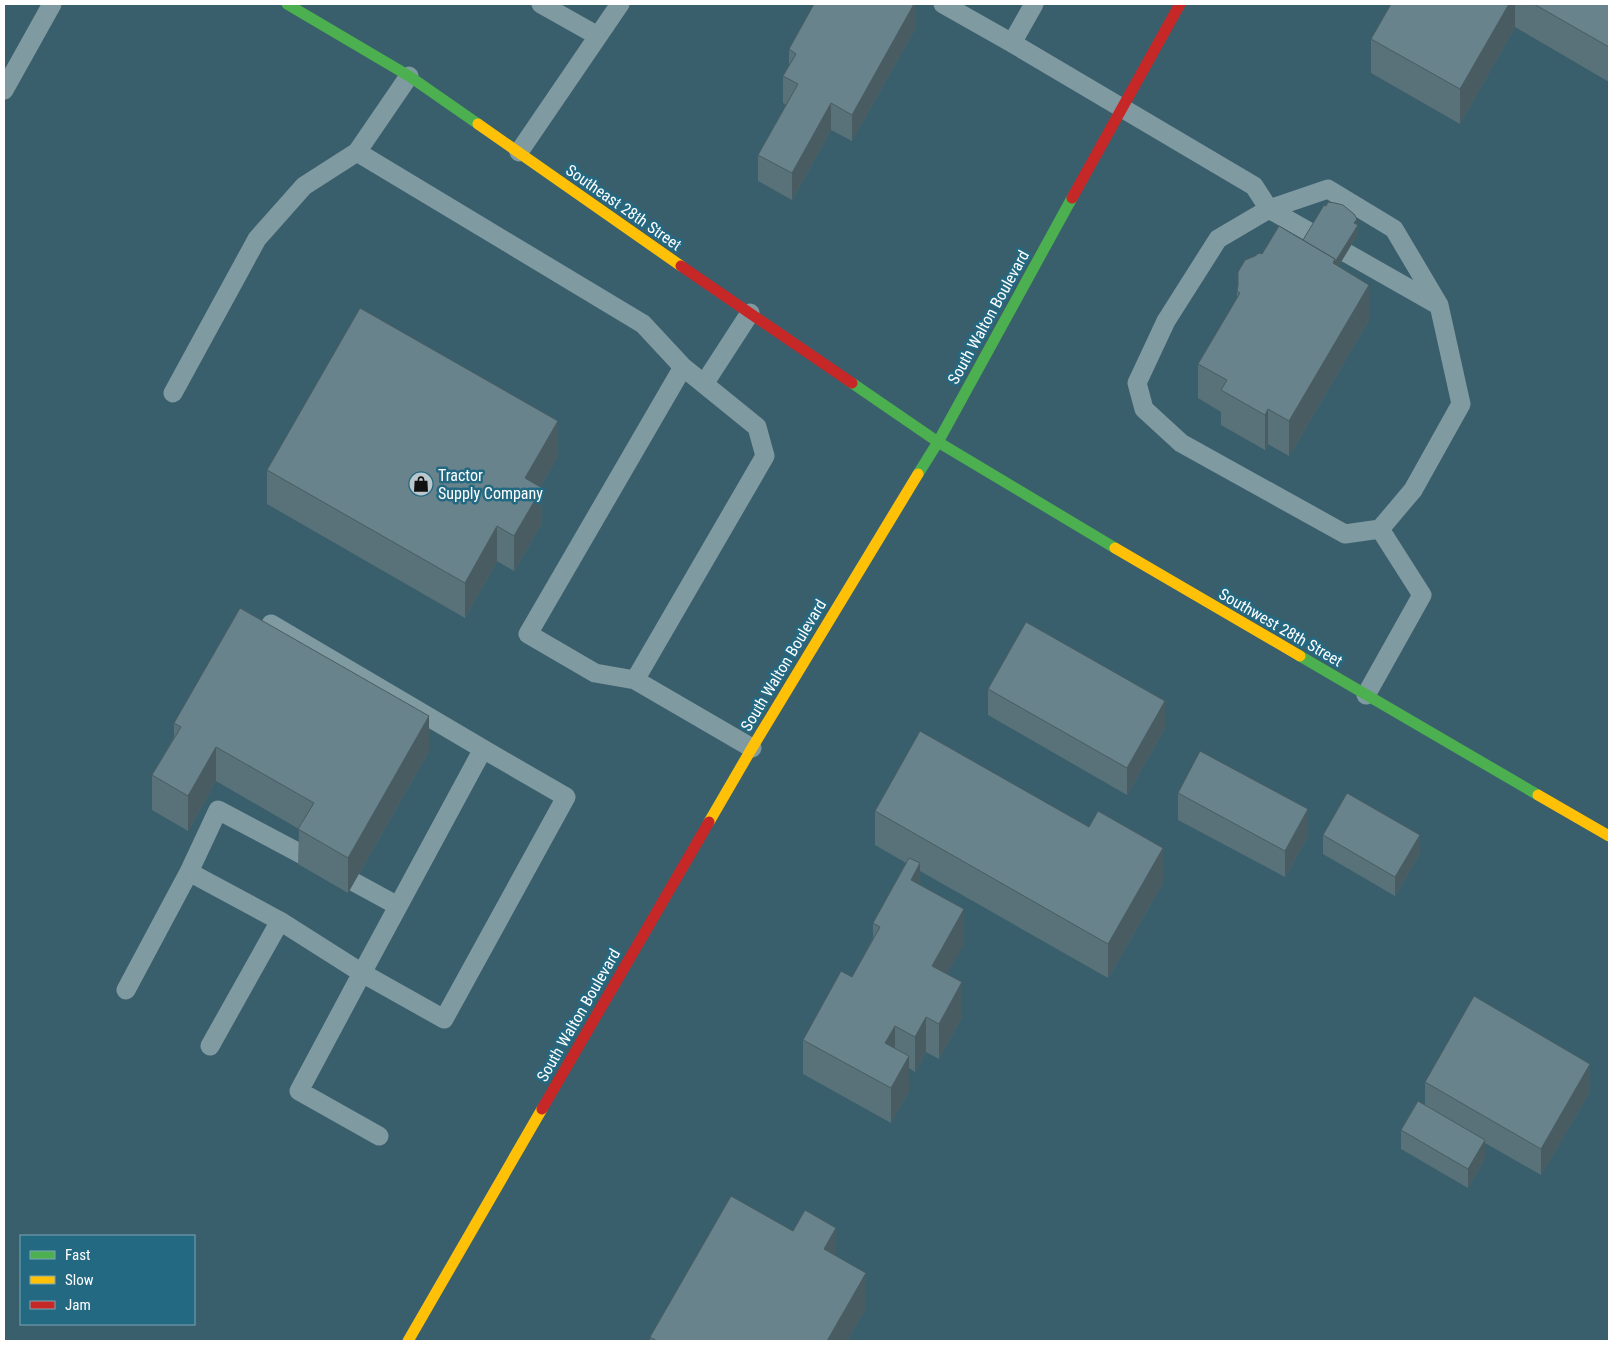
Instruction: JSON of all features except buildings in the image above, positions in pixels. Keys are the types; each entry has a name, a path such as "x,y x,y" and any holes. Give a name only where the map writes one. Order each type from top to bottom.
{"main road":[{"name":"Southeast 28th Street","path":"287,4 312,10 938,442"},
{"name":"South Walton Boulevard","path":"408,1341 752,748 938,442 1180,4"},
{"name":"Southwest 28th Street","path":"938,442 1141,564 1609,836"}],"lane":[{"path":"4,90 52,4"},
{"path":"541,4 598,36"},
{"path":"518,152 620,4"},
{"path":"944,4 1254,186 1269,209 1439,305"},
{"path":"1012,44 1034,4"},
{"path":"173,393 257,239 304,186 357,152 409,76"},
{"path":"357,152 643,324 684,366 757,427 765,456 635,680"},
{"path":"1328,189 1394,229 1439,305 1461,404 1413,490 1380,529 1345,534 1181,443 1144,410 1137,383 1166,321 1218,238 1269,209 1328,189"},
{"path":"704,384 750,313"},
{"path":"684,366 528,634 595,672 635,680 752,748"},
{"path":"1366,695 1422,595 1380,529"},
{"path":"189,872 280,921 362,973 444,1019 566,797 271,624"},
{"path":"379,1136 299,1091 483,749"},
{"path":"126,990 189,872 218,810 303,855"},
{"path":"354,882 398,906"},
{"path":"210,1046 280,921"}],"traffic: fast":[{"path":"287,4 409,76 478,124"},
{"path":"918,474 938,442 1072,198"},
{"path":"852,383 938,442 1115,548"},
{"path":"1300,656 1538,795"}],"traffic: slow":[{"path":"478,124 681,266"},
{"path":"709,822 918,474"},
{"path":"1115,548 1300,656"},
{"path":"1538,795 1609,836"},
{"path":"408,1341 542,1109"}],"traffic: jam":[{"path":"1072,198 1180,4"},
{"path":"681,266 852,383"},
{"path":"542,1109 709,822"}],"place":[{"name":"Tractor Supply Company","path":"421,484"}]}
